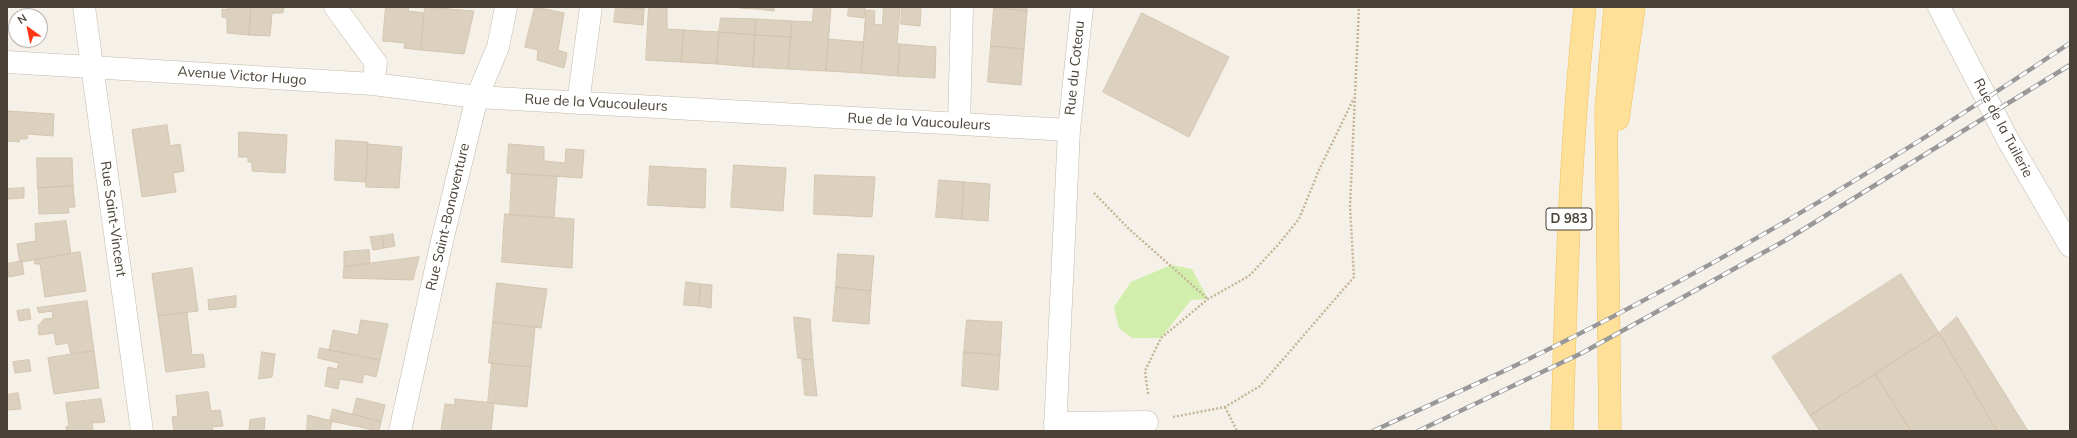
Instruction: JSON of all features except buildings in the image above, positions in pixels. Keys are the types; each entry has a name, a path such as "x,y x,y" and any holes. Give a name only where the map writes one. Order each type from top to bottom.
{"main road":[{"name":"D 983","path":"1562,431 1568,237 1577,83 1585,7"},
{"name":"D 983","path":"1610,431 1606,110 1615,7"},
{"path":"1606,173 1620,110 1634,7"}],"street":[{"name":"Rue Saint-Vincent","path":"84,7 142,431"},
{"path":"335,7 376,63 373,84"},
{"name":"Rue Saint-Bonaventure","path":"400,431 442,241 477,97 498,47 506,7"},
{"path":"578,102 591,7"},
{"path":"959,124 962,7"},
{"name":"Rue du Coteau","path":"1069,130 1082,7"},
{"name":"Rue de la Tuilerie","path":"1939,7 2008,140 2070,246"},
{"name":"Avenue Victor Hugo","path":"7,62 373,84 477,97"},
{"name":"Rue de la Vaucouleurs","path":"477,97 1069,130"},
{"path":"1069,130 1055,427 1147,422"}],"path":[{"path":"1354,98 1319,170 1299,219 1277,246 1249,276 1208,299 1162,338 1145,371 1148,392 1147,422 1225,407 1260,386 1354,277 1350,206 1359,7"},
{"path":"1067,177 1083,182 1129,229 1208,299"},
{"path":"1225,407 1237,431"}],"green space":[{"path":"1171,265 1192,269 1208,299 1191,300 1161,338 1132,338 1119,328 1114,307 1131,282"}],"railway":[{"path":"1373,431 1504,371 1577,335 1722,258 1793,217 1933,132 2070,43"},
{"path":"1418,431 1582,353 1786,240 2070,65"}]}
